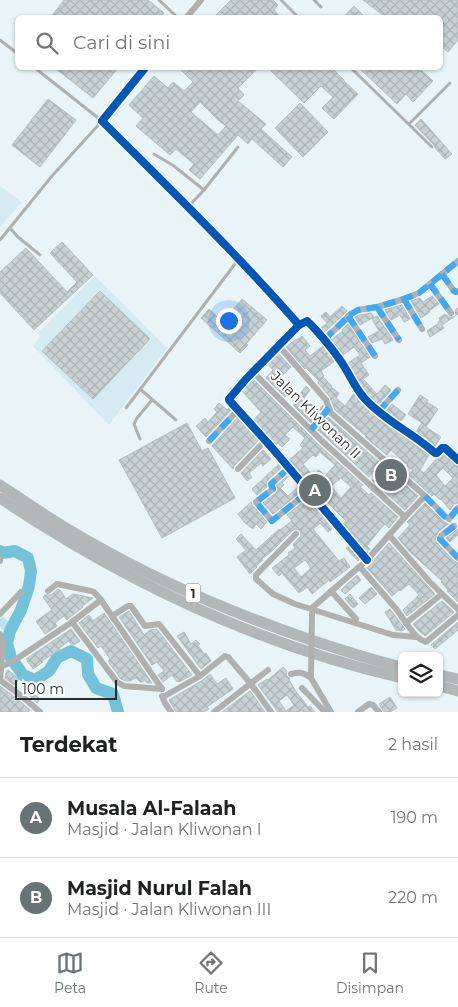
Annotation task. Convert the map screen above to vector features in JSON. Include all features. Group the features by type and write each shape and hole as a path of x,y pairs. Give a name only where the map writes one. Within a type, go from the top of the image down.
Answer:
{"highway":[{"name":"1","path":"0,485 83,538 136,567 185,590 277,628 335,648 398,666"},
{"name":"1","path":"0,498 78,548 180,601 274,640 331,659 398,677"},
{"path":"443,676 458,679"},
{"path":"443,687 458,691"}],"street":[{"path":"188,15 201,0"},
{"path":"143,70 102,121 188,206 299,325"},
{"path":"324,340 348,316 358,310 377,307 419,293 458,261"},
{"path":"442,274 454,291 458,291"},
{"path":"430,284 451,313"},
{"path":"404,299 422,329"},
{"path":"377,307 399,340"},
{"path":"348,316 375,356"},
{"path":"367,560 229,399 253,372 299,325 306,321 324,340 342,363 357,389 378,412 436,453 445,448 458,460"},
{"path":"279,346 326,400 331,413 449,519 456,528 441,536 440,539 458,558"},
{"name":"Jalan Kliwonan II","path":"253,372 311,430 405,517"},
{"path":"378,412 398,390"},
{"path":"311,430 329,408"},
{"path":"209,442 238,410"},
{"path":"238,469 265,441"},
{"path":"289,468 271,484 273,489 256,502 272,522 309,492"},
{"path":"331,712 311,675 312,611 331,591 367,560 425,496"},
{"path":"449,519 458,508"},
{"path":"296,534 256,575 270,592 277,597 312,611 338,617 393,636 416,637"},
{"path":"389,535 430,582 458,609"},
{"path":"360,567 397,610 416,637 423,642 426,642 458,615"},
{"path":"48,590 57,584 94,592 162,689 163,698 171,712"},
{"path":"331,591 356,619"},
{"path":"0,614 21,592"},
{"path":"406,623 442,594"},
{"path":"2,666 18,658 72,622 101,600"},
{"path":"112,616 131,606 145,626 159,624 200,676"},
{"path":"338,617 347,609"},
{"path":"72,622 117,682 124,686 162,689"},
{"path":"0,634 3,644 0,681 40,712"},
{"path":"163,698 200,676 225,656 228,657 251,684 271,712"},
{"path":"214,712 268,670"},
{"path":"291,674 301,672 311,675"},
{"path":"302,688 325,712"},
{"path":"358,712 369,704 373,705 379,712"}],"lane":[{"path":"159,0 175,15"},
{"path":"281,0 296,15"},
{"path":"314,0 321,7"},
{"path":"0,40 15,52"},
{"path":"0,240 52,176 102,121 38,70"},
{"path":"353,70 432,147"},
{"path":"409,124 450,83"},
{"path":"188,206 204,190 238,147"},
{"path":"154,154 174,166 204,190"},
{"path":"10,228 40,255"},
{"path":"126,408 239,260"},
{"path":"140,389 176,420"},
{"path":"140,439 134,424 152,400"}],"shaded area":[{"path":"0,186 22,202 0,227"},
{"path":"95,276 167,348 109,425 33,346 40,337 38,333"},
{"path":"2,616 11,624 5,631 0,627 0,618"}],"building":[{"path":"64,0 148,0 164,13 162,15 52,15"},
{"path":"231,0 273,0 278,5 274,10 278,15 216,15"},
{"path":"363,0 458,0 458,40 448,52 443,48 443,15 383,15"},
{"path":"354,6 363,15 346,15"},
{"path":"58,70 116,70 93,98"},
{"path":"181,70 256,70 238,88 244,95 238,101 266,124 261,129 292,157 283,167 252,139 248,144 238,135 200,179 189,170 194,164 176,149 170,155 136,126 143,118 129,105 154,76 168,88 173,82 184,91 193,82","holes":["200,102 226,126 218,135 191,112"]},
{"path":"270,70 334,70 358,94 334,119 322,108 333,97 321,86 304,103"},
{"path":"361,70 421,70 433,81 413,102 406,94 397,104"},
{"path":"48,99 76,120 40,167 12,145"},
{"path":"300,103 328,132 303,157 275,128"},
{"path":"421,119 452,154 445,159 435,148 415,125"},
{"path":"62,242 93,275 34,330 0,293 0,272 26,248 67,292 77,282 50,253"},
{"path":"100,291 150,339 93,399 42,351"},
{"path":"432,296 439,304 421,318 411,301 420,298 423,302"},
{"path":"242,299 267,320 240,353 201,318 209,309 223,322"},
{"path":"402,305 410,319 404,322 400,315 391,320 385,310"},
{"path":"342,306 347,311 325,332 321,328 327,323 321,316 326,312 330,317"},
{"path":"371,313 374,317 360,325 355,317 360,315"},
{"path":"445,314 449,317 454,317 442,325 444,328 430,337 427,331 439,323 439,318"},
{"path":"377,316 393,340 385,344 382,339 372,343 368,337 379,331 372,319"},
{"path":"348,324 370,357 361,363 369,375 363,379 377,394 385,385 391,390 378,405 365,392 348,363 360,355 354,347 343,355 331,340 343,331"},
{"path":"302,336 310,346 305,350 310,356 323,346 335,361 321,371 331,387 339,393 336,398 345,406 354,393 375,416 429,455 420,470 424,473 437,458 444,454 458,465 458,503 454,504 450,510 441,499 434,494 432,496 409,475 413,470 391,450 387,455 335,410 330,397 318,383 319,381 305,369 286,347","holes":["443,468 453,478 445,486 436,475"]},
{"path":"278,353 291,367 281,377 293,390 285,397 266,378 273,370 268,364"},
{"path":"253,379 319,445 363,485 360,487 369,495 371,493 398,517 389,528 385,524 377,533 367,546 370,549 367,552 343,524 346,521 326,501 325,503 289,460 303,448 300,445 305,438 293,427 285,435 290,439 282,447 278,443 276,445 254,420 261,412 242,391","holes":["320,452 335,465 325,476 319,470 313,476 303,464 313,455 316,457","341,478 351,487 341,498 331,486"]},
{"path":"306,386 310,390 304,398 300,394"},
{"path":"420,395 438,409 426,427 441,437 435,446 416,432 422,423 408,414"},
{"path":"301,399 312,413 315,414 323,405 311,423 293,405"},
{"path":"219,403 227,410 229,408 231,410 206,437 196,426 205,418 208,422 217,412 214,409"},
{"path":"392,404 406,415 400,422 386,411"},
{"path":"238,417 259,440 233,469 212,446"},
{"path":"328,417 380,463 369,477 318,430"},
{"path":"187,423 202,451 208,448 235,498 162,538 119,460"},
{"path":"263,450 271,459 263,466 261,463 249,473 252,477 247,481 241,473"},
{"path":"279,464 282,467 267,481 267,487 257,495 252,489"},
{"path":"387,469 418,496 405,510 372,480"},
{"path":"289,475 282,483 284,485 280,488 288,496 298,487 302,491 273,514 263,503 276,493 278,490 277,485"},
{"path":"308,498 332,529 328,532 320,523 313,529 339,561 344,558 350,567 330,582 329,580 312,594 307,587 299,593 282,573 279,576 272,568 295,548 293,544 301,536 299,530 295,529 292,531 262,559 250,574 237,557 246,550 236,539 241,534 256,550 279,529 292,521 287,515","holes":["305,560 311,568 301,577 294,568"]},
{"path":"251,502 267,522 261,529 256,524 253,529 238,514"},
{"path":"425,503 448,524 438,532 435,540 458,563 458,602 447,591 442,581 409,551 398,538 410,525 407,522"},
{"path":"458,529 458,535 450,542 446,538"},
{"path":"389,543 435,594 407,616 403,610 419,595 409,584 392,596 367,568"},
{"path":"349,546 360,559 358,561 346,548"},
{"path":"357,575 361,580 345,594 341,590"},
{"path":"371,587 377,594 365,604 359,598"},
{"path":"58,589 66,599 73,594 93,598 67,620 64,616 55,623 57,626 45,634 36,621 52,610 43,597 51,595"},
{"path":"350,594 358,604 353,608 345,599"},
{"path":"442,601 454,612 425,636 413,624"},
{"path":"390,609 405,629 402,631 396,630 385,612"},
{"path":"129,611 144,635 150,630 157,629 192,675 177,682 172,675 163,682 158,675 164,671 157,662 152,665 119,617"},
{"path":"104,613 152,683 147,683 145,680 140,682 136,678 130,681 121,679 108,661 110,659 101,646 98,648 79,623 89,615 93,621"},
{"path":"458,622 458,630 435,649 431,645"},
{"path":"71,629 80,641 72,646 69,641 33,669 26,659"},
{"path":"184,632 191,644 196,640 200,644 198,645 211,661 201,669 177,636"},
{"path":"283,667 287,671 286,675 295,690 308,707 310,706 315,712 302,712 303,710 299,712 278,712 258,685 268,680","holes":["287,695 294,705 286,711 279,701"]},
{"path":"8,670 19,679 14,685 5,678"},
{"path":"210,674 217,684 226,678 233,689 207,707 209,709 204,712 176,712 169,700"},
{"path":"0,686 30,710 28,712 0,712"},
{"path":"250,691 265,712 222,712"},
{"path":"32,692 40,699 37,703 29,695"},
{"path":"390,697 397,708 390,712 384,712 379,704"}],"waterway":[{"path":"0,551 2,553 15,551 28,558 31,571 29,586 21,610 10,631 7,643 11,658 23,675 35,680 49,671 57,658 71,651 87,659 88,674 96,688 113,694 118,712"}],"marked path":[{"path":"324,340 351,314 358,310 377,307 419,293 458,261"},
{"path":"442,274 454,291 458,291"},
{"path":"430,284 451,313"},
{"path":"404,299 422,329"},
{"path":"377,307 399,340"},
{"path":"348,316 375,356"},
{"path":"378,412 398,390"},
{"path":"311,430 329,408"},
{"path":"209,441 238,410"},
{"path":"289,468 271,484 273,489 256,502 272,521 309,491"},
{"path":"425,496 449,519 458,508"},
{"path":"454,526 441,536 440,539 458,558"}],"cycle path":[{"path":"143,70 102,121 227,247 299,325"},
{"path":"367,560 229,400 246,379 299,325 307,321 335,353 358,390 373,407 435,453 445,448 458,460"}],"place":[{"name":"Masjid Nurul Falah","path":"391,475"},
{"name":"Musala Al-Falaah","path":"315,490"}]}
